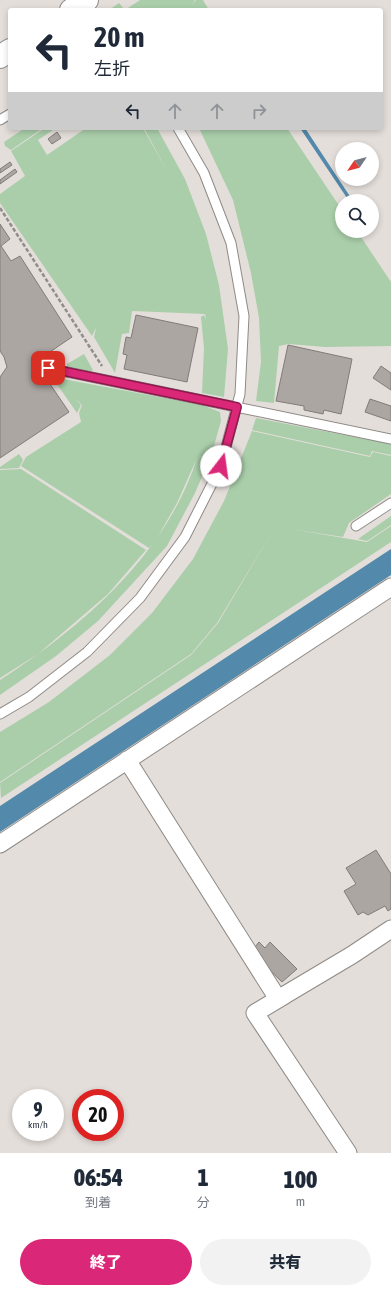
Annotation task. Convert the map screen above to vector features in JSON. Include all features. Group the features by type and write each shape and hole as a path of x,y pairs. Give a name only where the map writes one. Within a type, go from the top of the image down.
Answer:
{"street":[{"path":"75,8 87,0"},
{"path":"0,844 391,587"},
{"path":"127,760 278,999 285,995"},
{"path":"348,1153 255,1013 352,955 391,929"}],"lane":[{"path":"0,714 29,697 87,652 140,598 186,537 221,466 240,394 244,316 231,244 204,174 179,130"},
{"path":"48,368 391,439"},
{"path":"356,526 391,503"}],"path":[{"path":"0,208 112,381"}],"green space":[{"path":"140,0 195,0 192,5 196,0 203,0 208,8 128,8"},
{"path":"119,3 123,8 112,8"},
{"path":"22,130 40,130 11,150 5,146 4,142"},
{"path":"42,130 53,130 38,140 47,155 83,130 144,130 167,171 145,130 158,130 185,179 206,234 219,285 228,349 224,397 202,393 204,348 201,317 204,315 206,320 205,314 132,311 129,333 122,334 115,373 94,337 96,328 92,336 0,203 0,194 25,176 11,151"},
{"path":"200,130 288,130 335,200 335,238 362,238 391,282 391,346 325,347 289,344 279,346 274,403 256,401 261,362 259,318 251,273 233,200"},
{"path":"84,354 93,370 89,372 67,369 67,364"},
{"path":"52,377 202,405 220,412 221,421 212,453 195,493 167,546 98,621 56,656 0,695 0,680 31,659 90,612 118,585 150,547 149,548 21,466 26,457 81,422 79,413 82,405 75,398 81,405 77,413","holes":["197,458 183,493 165,526 160,532 177,503"]},
{"path":"256,418 391,444 391,455 372,451 370,456 252,430"},
{"path":"252,431 370,457 373,452 391,456 391,494 349,523 343,537 291,529 367,542 391,526 391,542 1,798 0,783 191,655 218,623 275,527 217,623 191,654 0,782 0,732 49,702 110,655 152,613 193,559 224,501"},
{"path":"19,454 23,460 19,468 0,469 0,467"},
{"path":"21,469 146,550 108,594 38,654 0,678 0,470"},
{"path":"391,516 391,525 367,541 358,539"}],"water":[{"path":"301,130 306,130 335,174 335,180"},
{"path":"339,186 343,186 348,194 344,194"},
{"path":"391,549 391,575 0,832 0,806"}],"building":[{"path":"57,132 61,138 52,144 48,139"},
{"path":"10,162 12,165 0,173 0,169"},
{"path":"15,169 17,172 0,184 0,180"},
{"path":"0,224 10,239 1,246 11,261 20,256 72,337 35,362 69,412 0,458 0,377 7,367 4,357 0,351"},
{"path":"136,315 198,328 187,382 124,369 127,355 123,354 126,337 131,338"},
{"path":"288,345 352,359 341,414 324,410 323,414 304,410 304,406 276,401"},
{"path":"381,366 391,373 391,390 373,378"},
{"path":"370,399 391,406 391,421 365,412"},
{"path":"376,850 391,874 391,909 388,911 385,906 368,915 363,912 358,915 344,891 356,884 346,868"},
{"path":"259,942 265,948 270,942 297,969 282,982 251,952"}],"route":[{"path":"48,368 237,407 221,466"}]}
